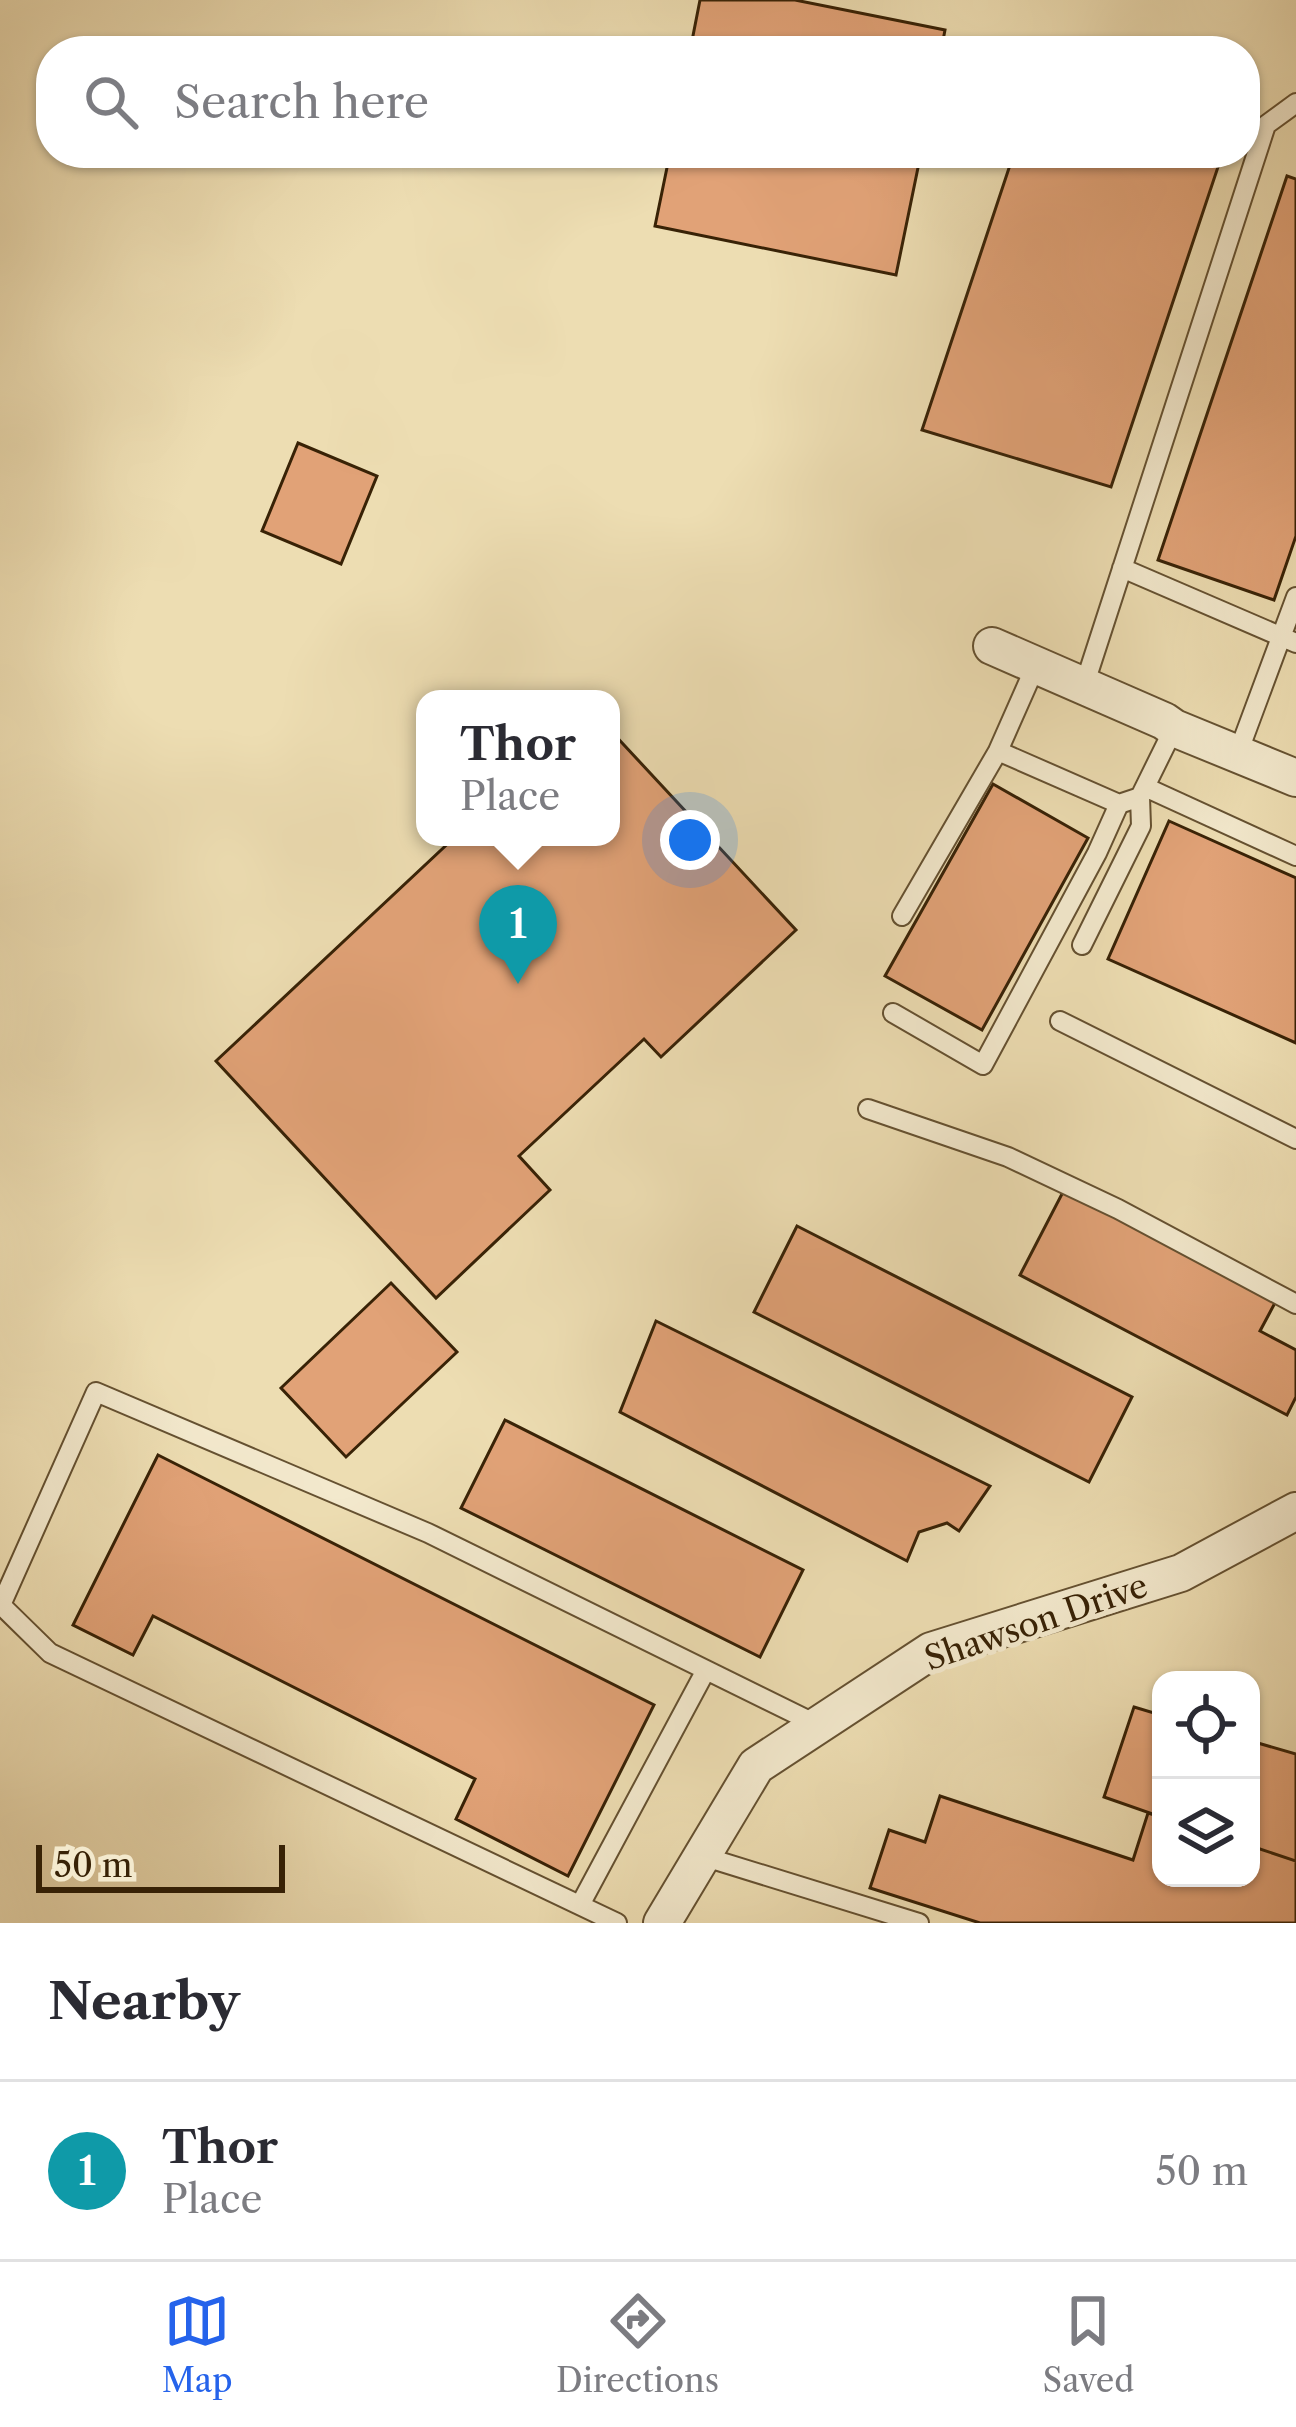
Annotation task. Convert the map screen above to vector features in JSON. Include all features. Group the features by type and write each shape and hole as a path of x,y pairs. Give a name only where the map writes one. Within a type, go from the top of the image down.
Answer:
{"street":[{"path":"992,646 1296,778"},
{"name":"Shawson Drive","path":"662,1923 756,1766 931,1651 1181,1573 1296,1511"}],"lane":[{"path":"1260,143 1266,125 1296,103"},
{"path":"1084,686 1252,168"},
{"path":"1122,568 1289,640"},
{"path":"1238,753 1289,640 1296,596"},
{"path":"902,916 998,751 1036,665"},
{"path":"1082,945 1142,826 1142,792 1174,728"},
{"path":"998,751 1119,804"},
{"path":"893,1013 983,1065 1119,804 1142,792"},
{"path":"1142,792 1296,856"},
{"path":"1060,1021 1296,1139"},
{"path":"868,1109 1009,1157 1296,1304"},
{"path":"617,1923 50,1653 1,1605 95,1392 428,1533 818,1725"},
{"path":"580,1905 706,1670"},
{"path":"702,1856 919,1923"}],"building":[{"path":"700,0 795,0 945,30 944,36 693,36"},
{"path":"667,168 918,168 896,275 655,226"},
{"path":"1009,168 1218,168 1111,487 922,430"},
{"path":"1287,176 1296,179 1296,536 1274,600 1158,560"},
{"path":"298,443 377,476 341,564 262,531"},
{"path":"620,741 796,930 661,1057 644,1039 519,1156 550,1190 436,1298 216,1061 445,846 620,846"},
{"path":"993,784 1088,838 982,1030 885,976"},
{"path":"1169,821 1296,878 1296,1043 1108,959"},
{"path":"1064,1190 1276,1301 1260,1331 1296,1350 1296,1397 1287,1415 1020,1275"},
{"path":"797,1226 1132,1397 1089,1482 754,1312"},
{"path":"391,1283 457,1352 346,1457 281,1388"},
{"path":"656,1321 990,1486 959,1531 947,1523 919,1532 907,1561 620,1412"},
{"path":"505,1420 803,1570 760,1657 461,1508"},
{"path":"158,1455 654,1705 568,1876 456,1819 475,1779 153,1616 133,1655 73,1625"},
{"path":"1134,1707 1152,1712 1152,1814 1104,1797"},
{"path":"1260,1744 1296,1754 1296,1861 1260,1849"},
{"path":"940,1796 1133,1860 1148,1813 1152,1814 1152,1887 1260,1887 1260,1849 1296,1861 1296,1923 980,1923 870,1888 889,1830 925,1842"}],"place":[{"name":"Thor","path":"518,984"}]}
